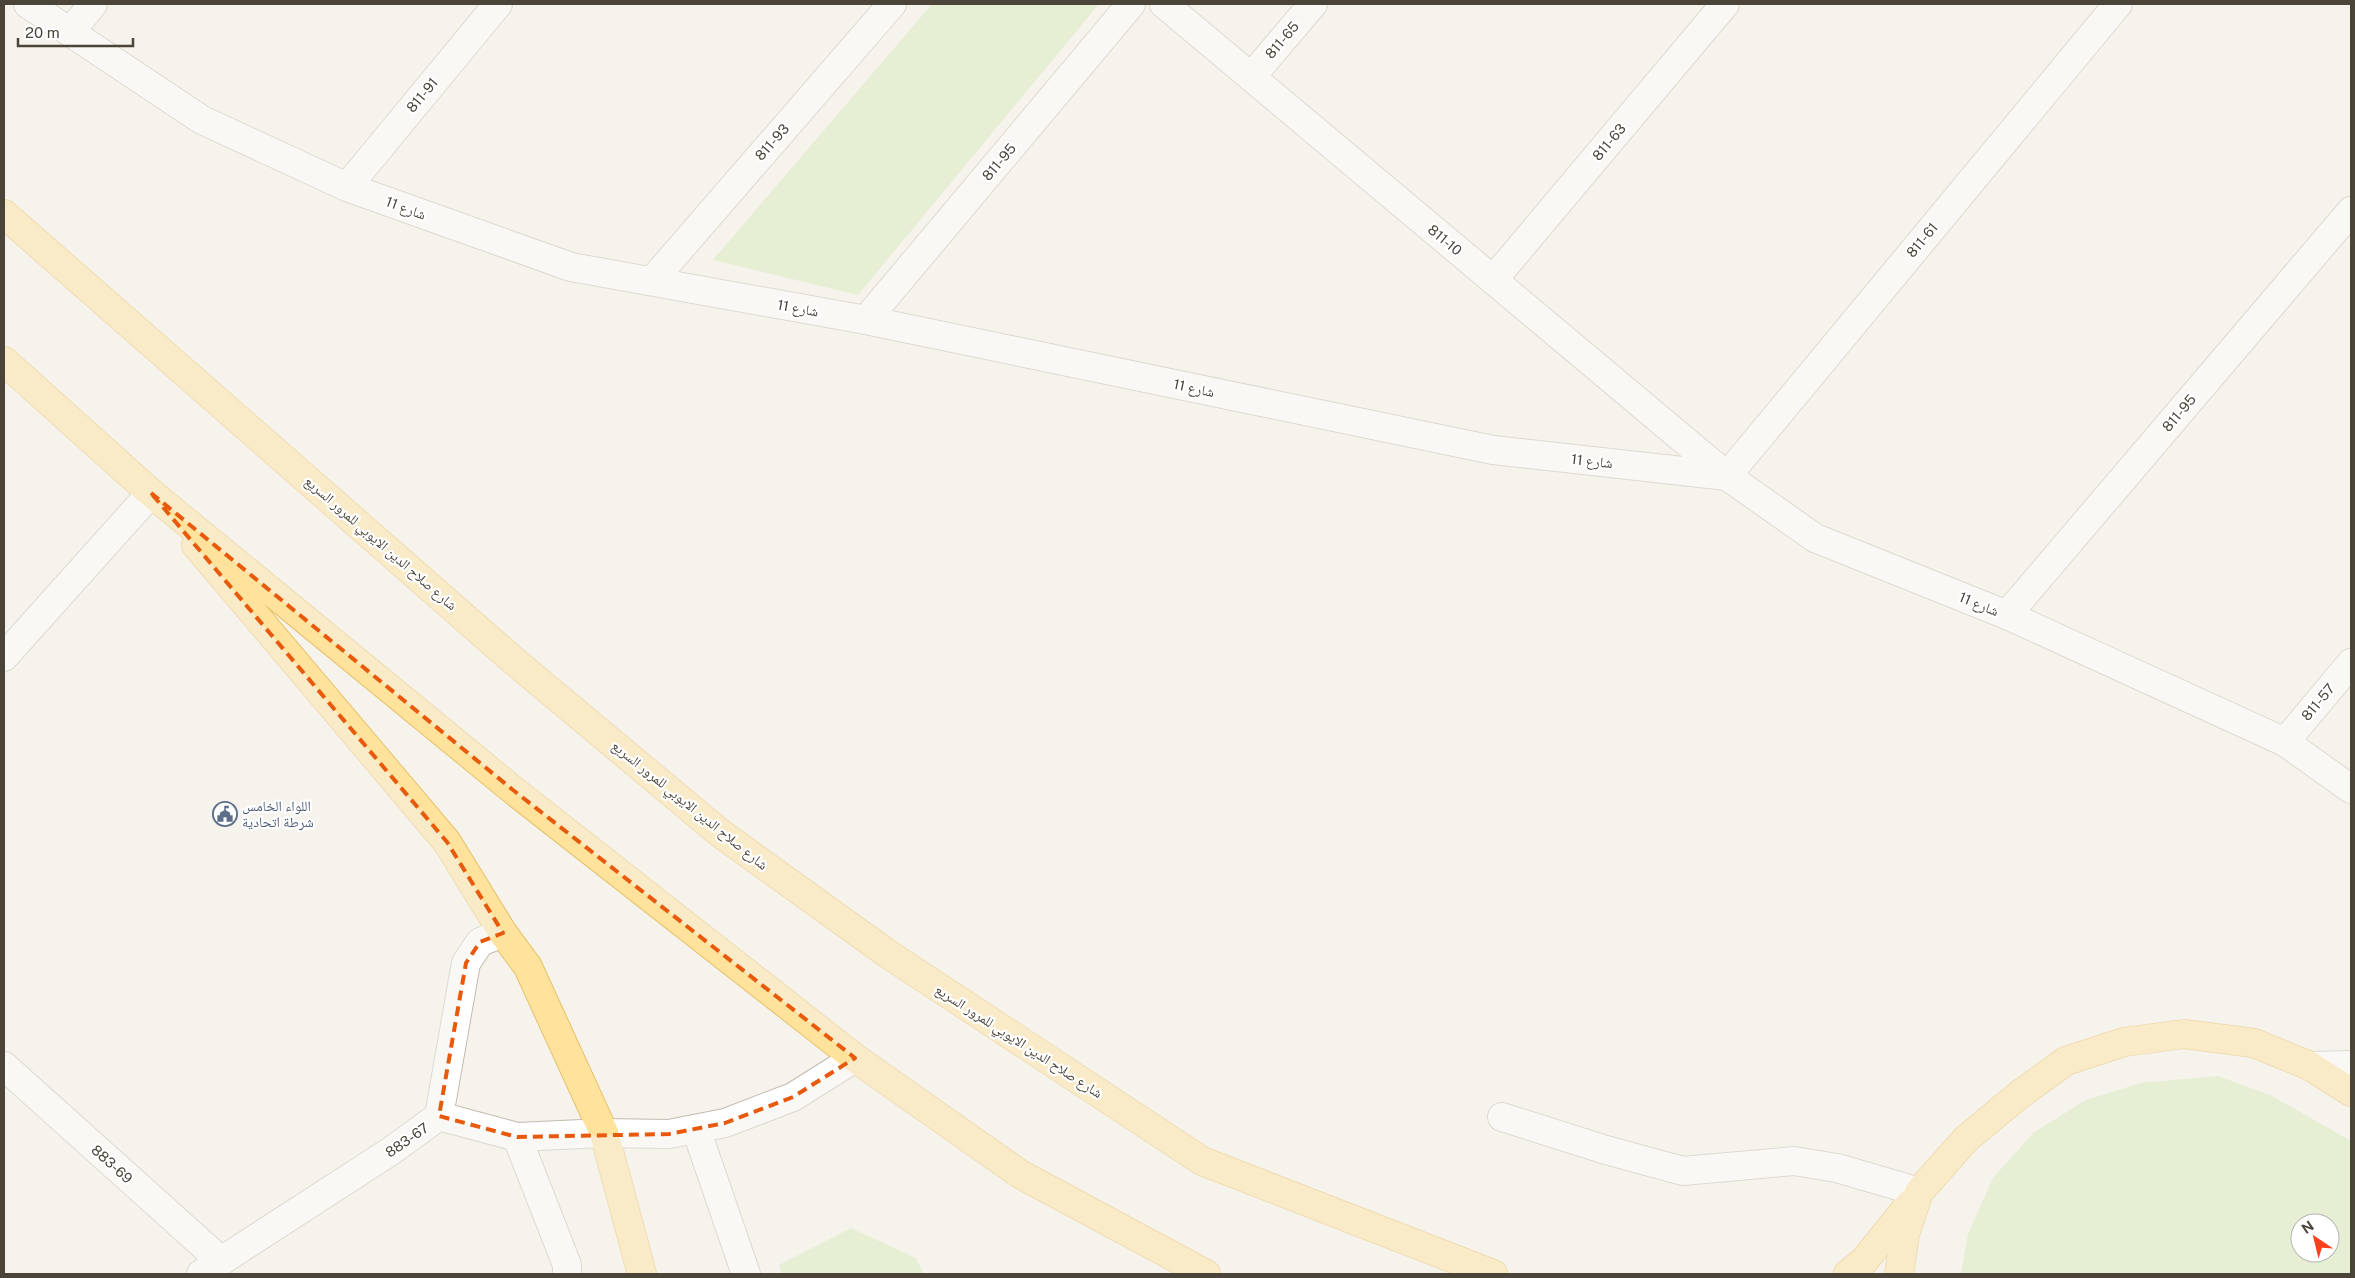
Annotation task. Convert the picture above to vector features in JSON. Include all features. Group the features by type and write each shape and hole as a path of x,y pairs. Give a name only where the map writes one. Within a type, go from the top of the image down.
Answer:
{"main road":[{"name":"شارع صلاح الدين الايوبي للمرور السريع","path":"4,214 514,661 720,833 888,954 1202,1161 1493,1274"},
{"path":"4,361 151,493 514,790 855,1058 1020,1174 1206,1274"},
{"path":"151,493 447,842 503,933 528,967 604,1133 642,1274"},
{"path":"1848,1274 1864,1261 1919,1192 1966,1139 2019,1095 2066,1061 2116,1045 2184,1034 2254,1043 2310,1066 2351,1092"},
{"path":"1898,1274 1905,1234 1919,1192"}],"street":[{"name":"شارع 11","path":"28,4 202,120 347,187 571,267 866,320 1493,450 1727,476 1815,538 2006,615 2285,742 2351,789"},
{"path":"70,32 93,4"},
{"name":"811-91","path":"347,187 498,4"},
{"name":"811-93","path":"652,281 892,4"},
{"name":"811-95","path":"866,320 1131,4"},
{"name":"811-10","path":"1164,4 1727,476"},
{"name":"811-65","path":"1251,77 1312,4"},
{"name":"811-63","path":"1494,280 1725,4"},
{"name":"811-61","path":"1727,476 2118,4"},
{"name":"811-95","path":"2006,615 2351,211"},
{"path":"4,657 151,493"},
{"name":"811-57","path":"2285,742 2351,663"},
{"name":"883-67","path":"211,1268 391,1151 439,1116 466,963 480,942 503,933"},
{"path":"439,1116 517,1137 604,1133 669,1134 725,1123 793,1097 855,1058"},
{"path":"2310,1066 2351,1065"},
{"name":"883-69","path":"4,1066 211,1268"},
{"path":"1502,1118 1683,1171 1794,1161 1837,1168 1919,1192"},
{"path":"696,1129 746,1274"},
{"path":"517,1137 567,1265 568,1274"}],"highlighted area":[{"path":"151,493 513,790 855,1058 793,1097 725,1123 669,1134 517,1137 439,1116 466,963 480,942 503,933 447,842"}],"green space":[{"path":"932,4 1099,4 858,295 713,260"},
{"path":"2218,1076 2270,1095 2351,1141 2351,1274 1961,1274 1968,1234 1993,1178 2033,1133 2086,1100 2141,1083"},
{"path":"851,1228 916,1258 924,1274 782,1274 779,1265"}],"place":[{"name":"اللواء الخامس شرطة اتحادية","path":"225,814"}]}
